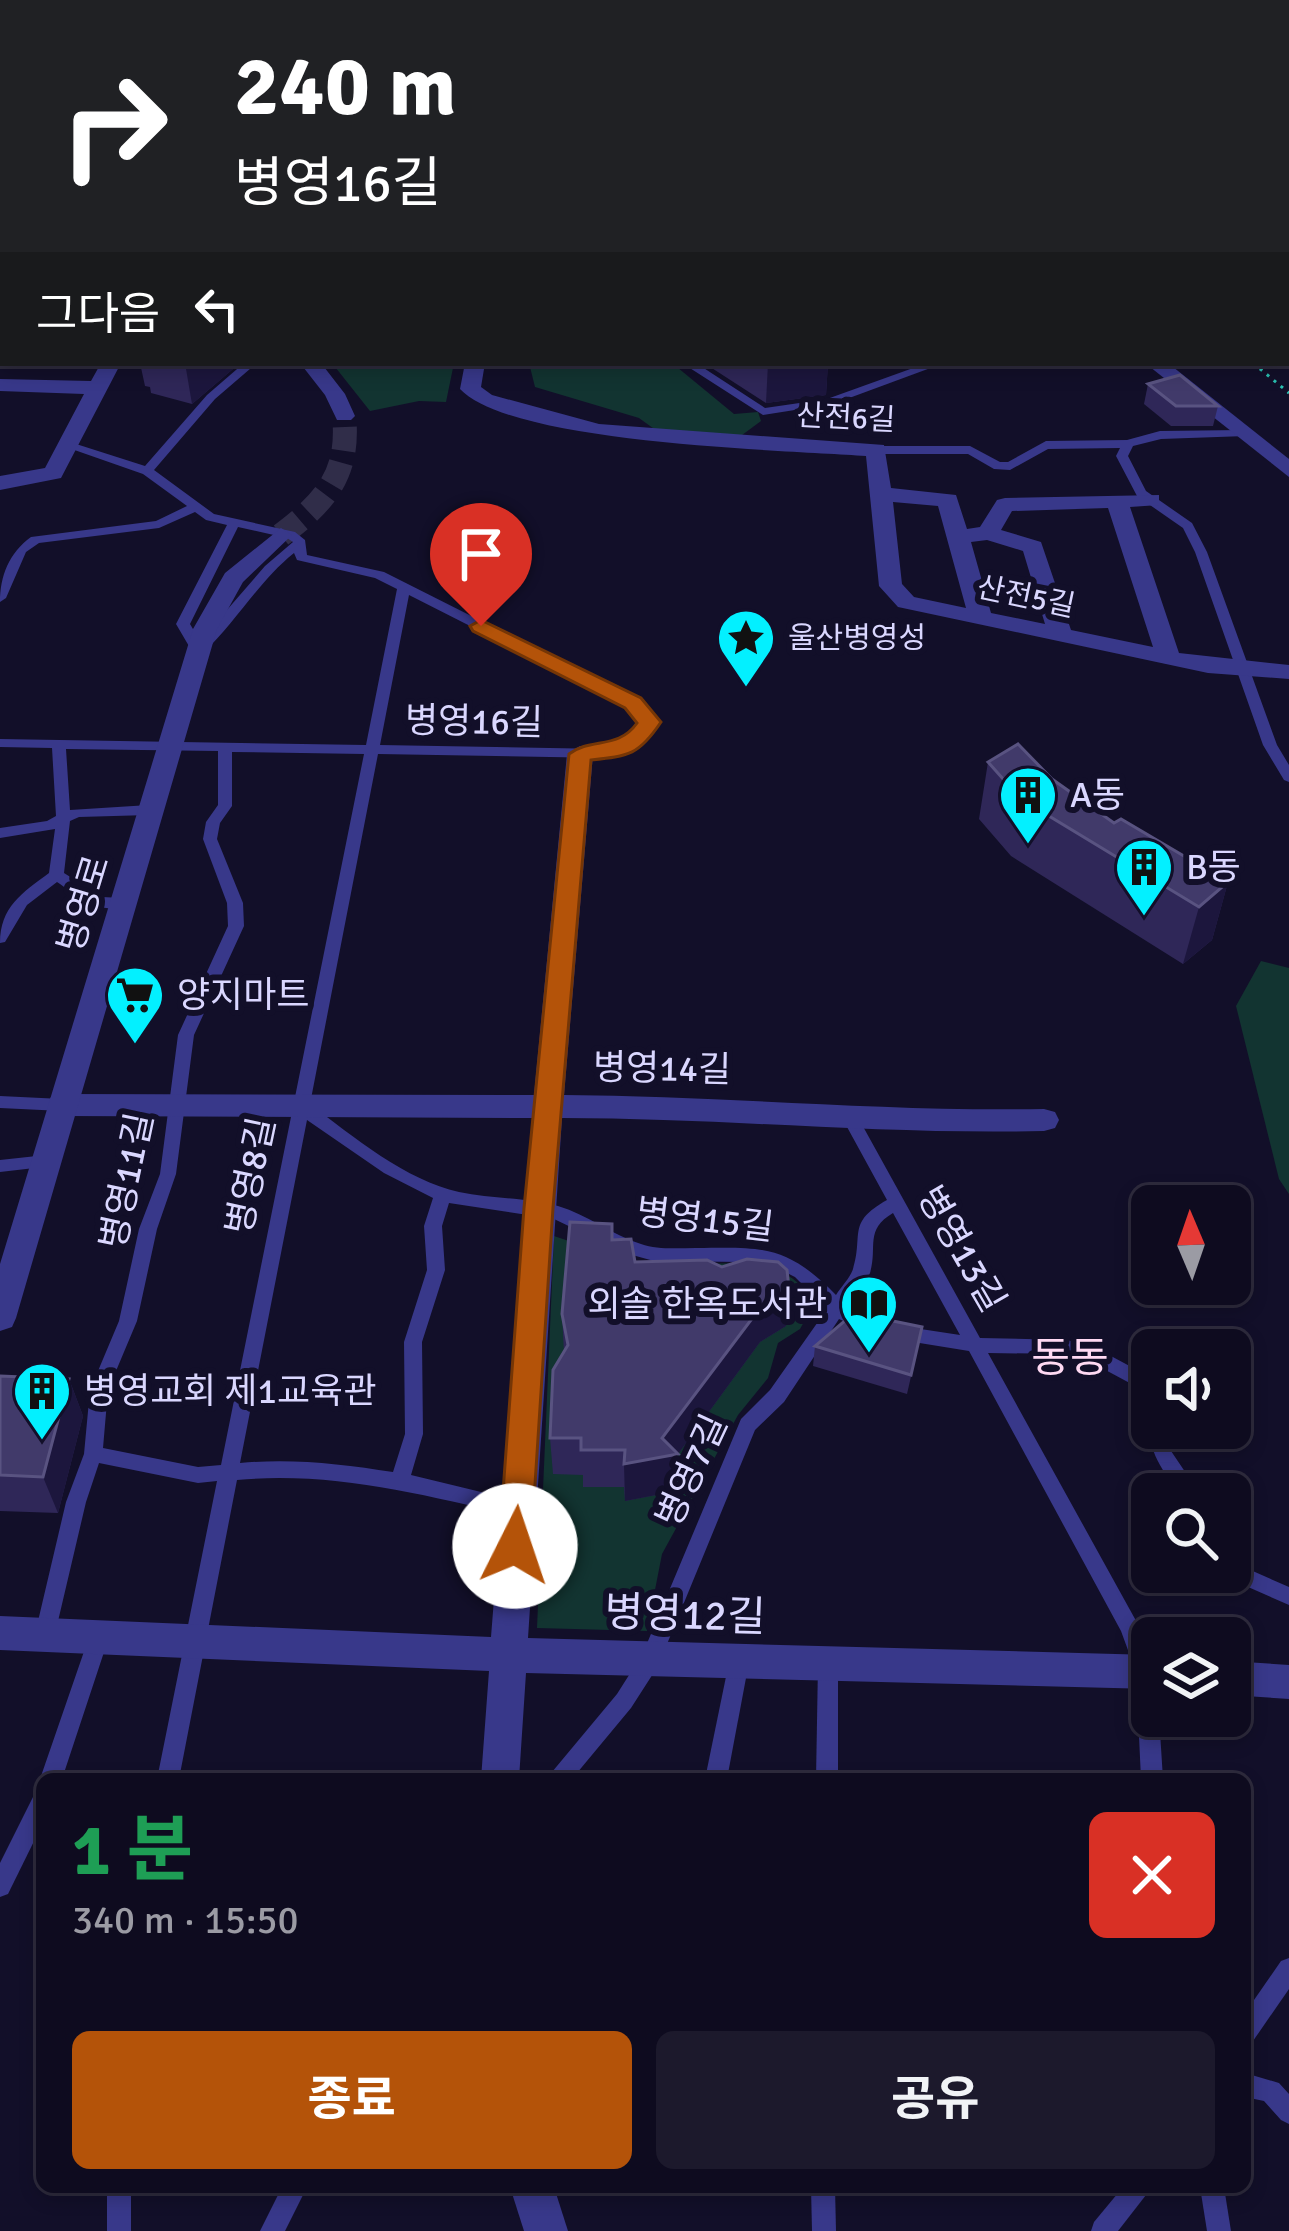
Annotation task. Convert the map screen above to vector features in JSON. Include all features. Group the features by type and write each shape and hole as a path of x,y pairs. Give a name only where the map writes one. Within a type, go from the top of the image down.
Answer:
{"street":[{"path":"0,483 53,472 110,366"},
{"path":"312,366 335,394 344,416"},
{"name":"산전6길","path":"474,366 470,389 485,399 598,430 876,450"},
{"path":"1159,366 1289,470"},
{"path":"0,386 101,388"},
{"name":"산전5길","path":"876,450 891,586 906,602 1168,658 1245,672 1289,672"},
{"path":"881,494 948,500 981,619"},
{"path":"988,533 1004,505 1150,500"},
{"path":"1117,501 1168,658"},
{"path":"958,537 988,533 1033,547 1061,636"},
{"name":"병영로","path":"0,1318 198,650 225,589 289,540"},
{"path":"500,1773 538,1208 580,754"},
{"name":"병영14길","path":"62,1106 701,1107 952,1122 1044,1120"},
{"name":"병영12길","path":"0,1633 507,1655 1131,1672"},
{"path":"1251,1679 1289,1682"},
{"path":"534,2193 546,2231"}],"lane":[{"path":"147,471 211,397 247,366"},
{"path":"693,366 763,412 829,402 930,366"},
{"name":"산전6길","path":"876,450 970,450 998,466 1010,466 1046,445 1242,434"},
{"path":"1128,444 1122,456 1142,493 1188,526 1270,745 1289,777"},
{"path":"69,446 147,471 196,507 233,525 299,540 289,540"},
{"path":"0,553 64,533 159,524 196,507"},
{"path":"198,650 183,624 233,525"},
{"name":"병영16길","path":"0,743 606,754 635,742 647,731 646,714 404,588 358,568 302,557 289,540"},
{"path":"0,598 21,550"},
{"name":"병영8길","path":"169,1773 404,588"},
{"path":"0,938 22,901 56,875 63,819 59,745"},
{"name":"병영11길","path":"45,1634 76,1502 93,1454 99,1390 134,1299 148,1229 168,1174 186,1035 236,926 235,903 210,839 213,822 225,806 225,749"},
{"path":"0,832 77,812 149,810"},
{"path":"56,875 99,902 122,903"},
{"path":"0,1102 62,1106"},
{"name":"병영15길","path":"302,1107 341,1137 443,1195 538,1208 573,1218 609,1240 648,1253 776,1259 797,1267 836,1311 863,1324 977,1346 1067,1347 1131,1376"},
{"name":"병영13길","path":"849,1116 1131,1630"},
{"path":"0,1166 46,1161"},
{"path":"400,1481 414,1434 413,1342 436,1270 433,1226 443,1195"},
{"name":"병영7길","path":"564,1773 625,1701 651,1659 748,1425 777,1396 861,1273 866,1229 875,1215 896,1203"},
{"path":"93,1454 198,1475 274,1468 400,1481 518,1509"},
{"path":"1251,1579 1289,1596"},
{"path":"52,1773 99,1637"},
{"path":"717,1773 739,1662"},
{"path":"827,1773 828,1664"},
{"name":"병영13길","path":"1150,1737 1151,1773"},
{"path":"0,1886 36,1822"},
{"path":"1251,2024 1289,1969"},
{"path":"1251,2086 1271,2091 1289,2112"},
{"path":"119,2193 119,2231"},
{"path":"272,2231 292,2193"},
{"path":"823,2193 824,2231"},
{"path":"1103,2231 1133,2193"},
{"path":"1214,2193 1219,2231"}],"path":[{"path":"1257,366 1289,393"}],"green space":[{"path":"334,366 453,366 446,402 419,401 370,411"},
{"path":"530,366 676,366 734,414 758,412 761,421 738,438 657,431 639,418 535,387"},
{"path":"1261,961 1289,968 1289,1194 1279,1179 1236,1006"},
{"path":"554,1236 653,1266 764,1266 800,1285 814,1304 800,1329 778,1343 768,1378 738,1415 662,1554 647,1631 537,1628"}],"building":[{"path":"1180,375 1218,406 1176,406 1148,384"},
{"path":"1018,744 1052,779 1114,823 1121,819 1228,882 1199,907 1021,799 988,762"},
{"path":"570,1222 612,1224 612,1240 631,1239 635,1262 707,1260 722,1267 747,1259 778,1262 787,1270 789,1288 763,1304 662,1438 678,1454 624,1464 625,1450 581,1450 581,1438 550,1438 553,1370 568,1345 562,1314"},
{"path":"854,1313 922,1327 911,1375 815,1346"},
{"path":"0,1376 69,1379 43,1477 0,1475"}],"tunnel":[{"path":"281,535 331,485 343,454 344,416"}],"place":[{"name":"울산병영성","path":"746,689"},
{"name":"A동","path":"1028,846"},
{"name":"B동","path":"1144,918"},
{"name":"양지마트","path":"135,1046"},
{"name":"외솔 한옥도서관","path":"869,1355"},
{"name":"병영교회 제1교육관","path":"42,1442"}],"district":[{"name":"동동","path":"1070,1358"}],"route":[{"path":"481,626 633,703 650,722 647,731 620,750 580,754 538,1208 515,1546"}]}
